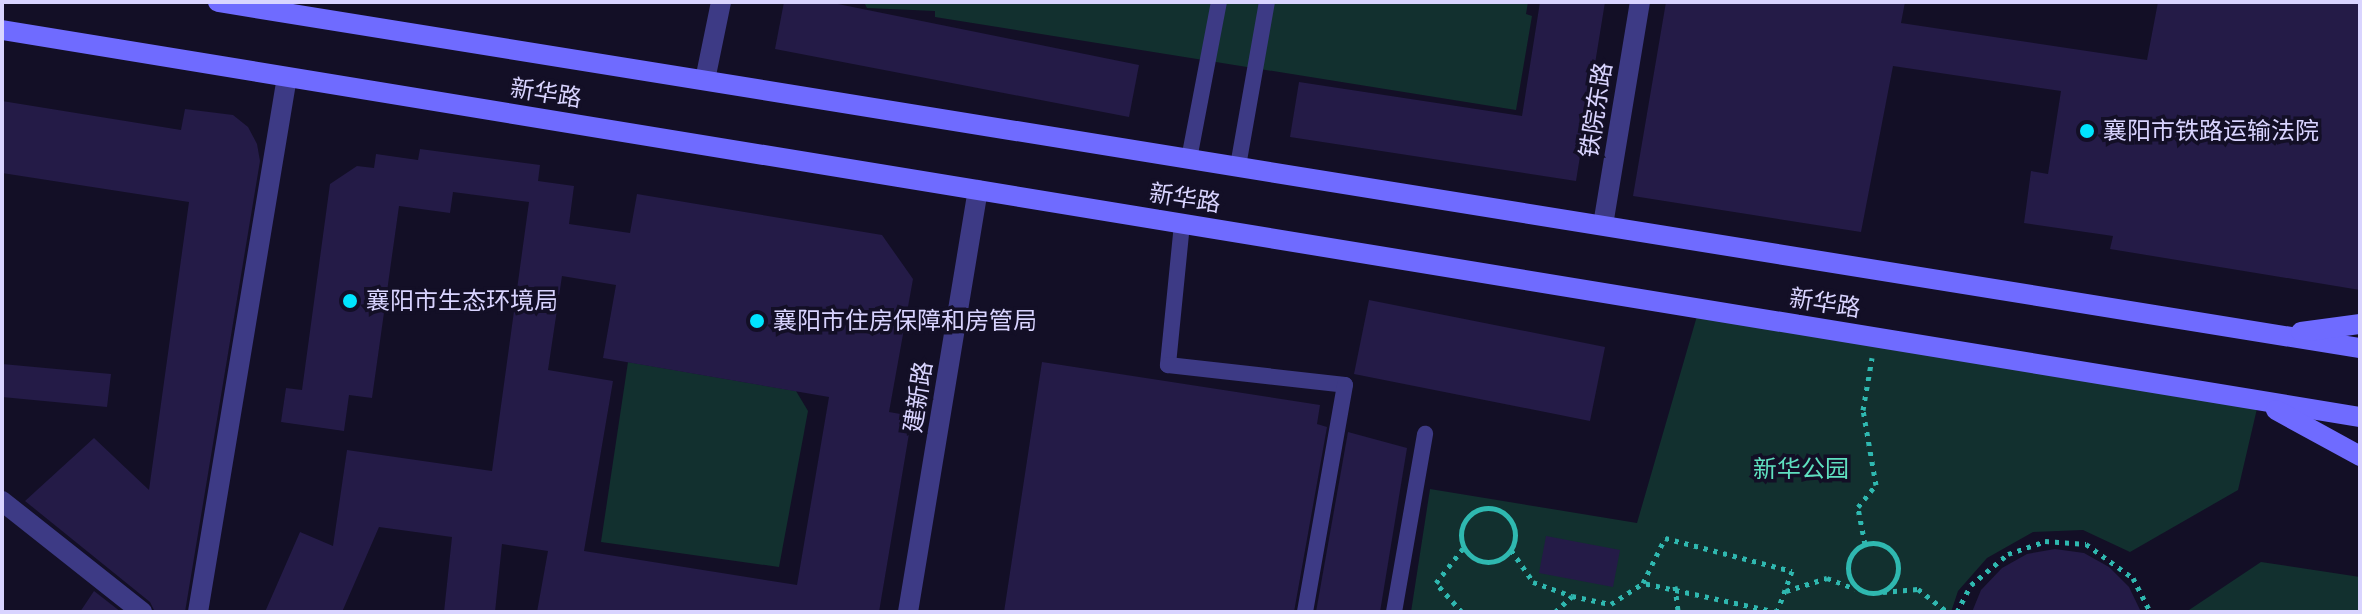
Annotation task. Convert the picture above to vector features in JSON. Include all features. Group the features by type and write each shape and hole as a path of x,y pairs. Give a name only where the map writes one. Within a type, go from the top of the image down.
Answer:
{"main road":[{"name":"新华路","path":"218,2 2360,348"},
{"name":"新华路","path":"2,30 2360,417"},
{"path":"2282,335 2360,324"},
{"path":"2259,400 2360,456"}],"street":[{"path":"705,80 721,2"},
{"name":"铁院东路","path":"1603,225 1640,2"},
{"path":"198,612 287,77"},
{"name":"建新路","path":"908,612 978,190"},
{"path":"2,501 142,612"}],"lane":[{"path":"1189,159 1219,2"},
{"path":"1238,166 1267,2"},
{"path":"1182,224 1168,365 1345,385 1305,612"},
{"path":"1394,612 1425,434"}],"path":[{"path":"1865,544 1858,507 1876,485 1876,464 1863,410 1876,338"},
{"path":"1462,612 1436,583 1464,547 1466,520 1490,508 1513,523 1511,550 1533,582 1572,596 1611,604 1643,583 1665,538 1792,571 1777,612 1675,586 1643,583"},
{"path":"1957,612 1971,585 2008,554 2045,541 2086,544 2133,578 2150,612"},
{"path":"1863,592 1850,580 1848,563 1865,544 1883,544 1899,564 1896,581 1882,592"},
{"path":"1464,547 1483,562 1499,560 1511,550"},
{"path":"1785,591 1827,578 1863,592 1918,589 1947,612"},
{"path":"1675,586 1678,612"},
{"path":"1555,612 1572,596"}],"green space":[{"path":"864,2 1528,2 1526,14 1532,16 1516,110 935,17 935,11 867,8"},
{"name":"新华公园","path":"1699,309 2259,400 2238,490 2130,552 2083,530 2033,532 1987,558 1958,591 1951,612 1411,612 1430,489 1637,523"},
{"path":"628,362 796,391 808,411 779,567 601,542"},
{"path":"2261,562 2360,577 2360,612 2186,612"}],"building":[{"path":"784,2 828,2 1139,65 1129,117 775,49"},
{"path":"1540,2 1605,2 1576,181 1290,137 1299,82 1522,116"},
{"path":"1666,2 1905,2 1901,23 2147,60 2158,2 2360,2 2360,290 2110,249 2113,236 2024,223 2031,171 2048,174 2061,91 1893,66 1861,232 1633,196"},
{"path":"2,101 181,130 185,109 233,115 248,127 257,144 260,161 185,612 155,612 150,602 25,501 94,438 149,490 189,202 2,173"},
{"path":"420,149 540,165 538,181 574,186 569,224 630,233 637,194 882,235 913,279 889,412 912,416 879,612 537,612 548,551 502,544 495,612 444,612 452,537 379,527 342,612 265,612 300,532 333,546 347,450 492,471 529,202 453,192 450,213 399,206 372,398 349,395 344,431 281,422 286,388 302,390 330,184 357,166 374,168 376,154 418,160","holes":["562,276 616,285 603,358 829,397 797,585 584,551 613,381 548,370"]},
{"path":"1369,300 1605,347 1590,421 1354,374"},
{"path":"1042,362 1320,405 1317,424 1327,427 1294,612 1004,612"},
{"path":"2,364 111,374 107,407 2,397"},
{"path":"1348,432 1407,448 1380,612 1316,612"},
{"path":"1546,536 1620,550 1613,587 1539,573"},
{"path":"2055,549 2084,553 2109,567 2129,587 2141,612 1972,612 1981,590 2002,568 2027,554"},
{"path":"94,591 121,612 80,612"}],"place":[{"name":"襄阳市铁路运输法院","path":"2087,131"},
{"name":"襄阳市生态环境局","path":"350,301"},
{"name":"襄阳市住房保障和房管局","path":"757,321"}]}
